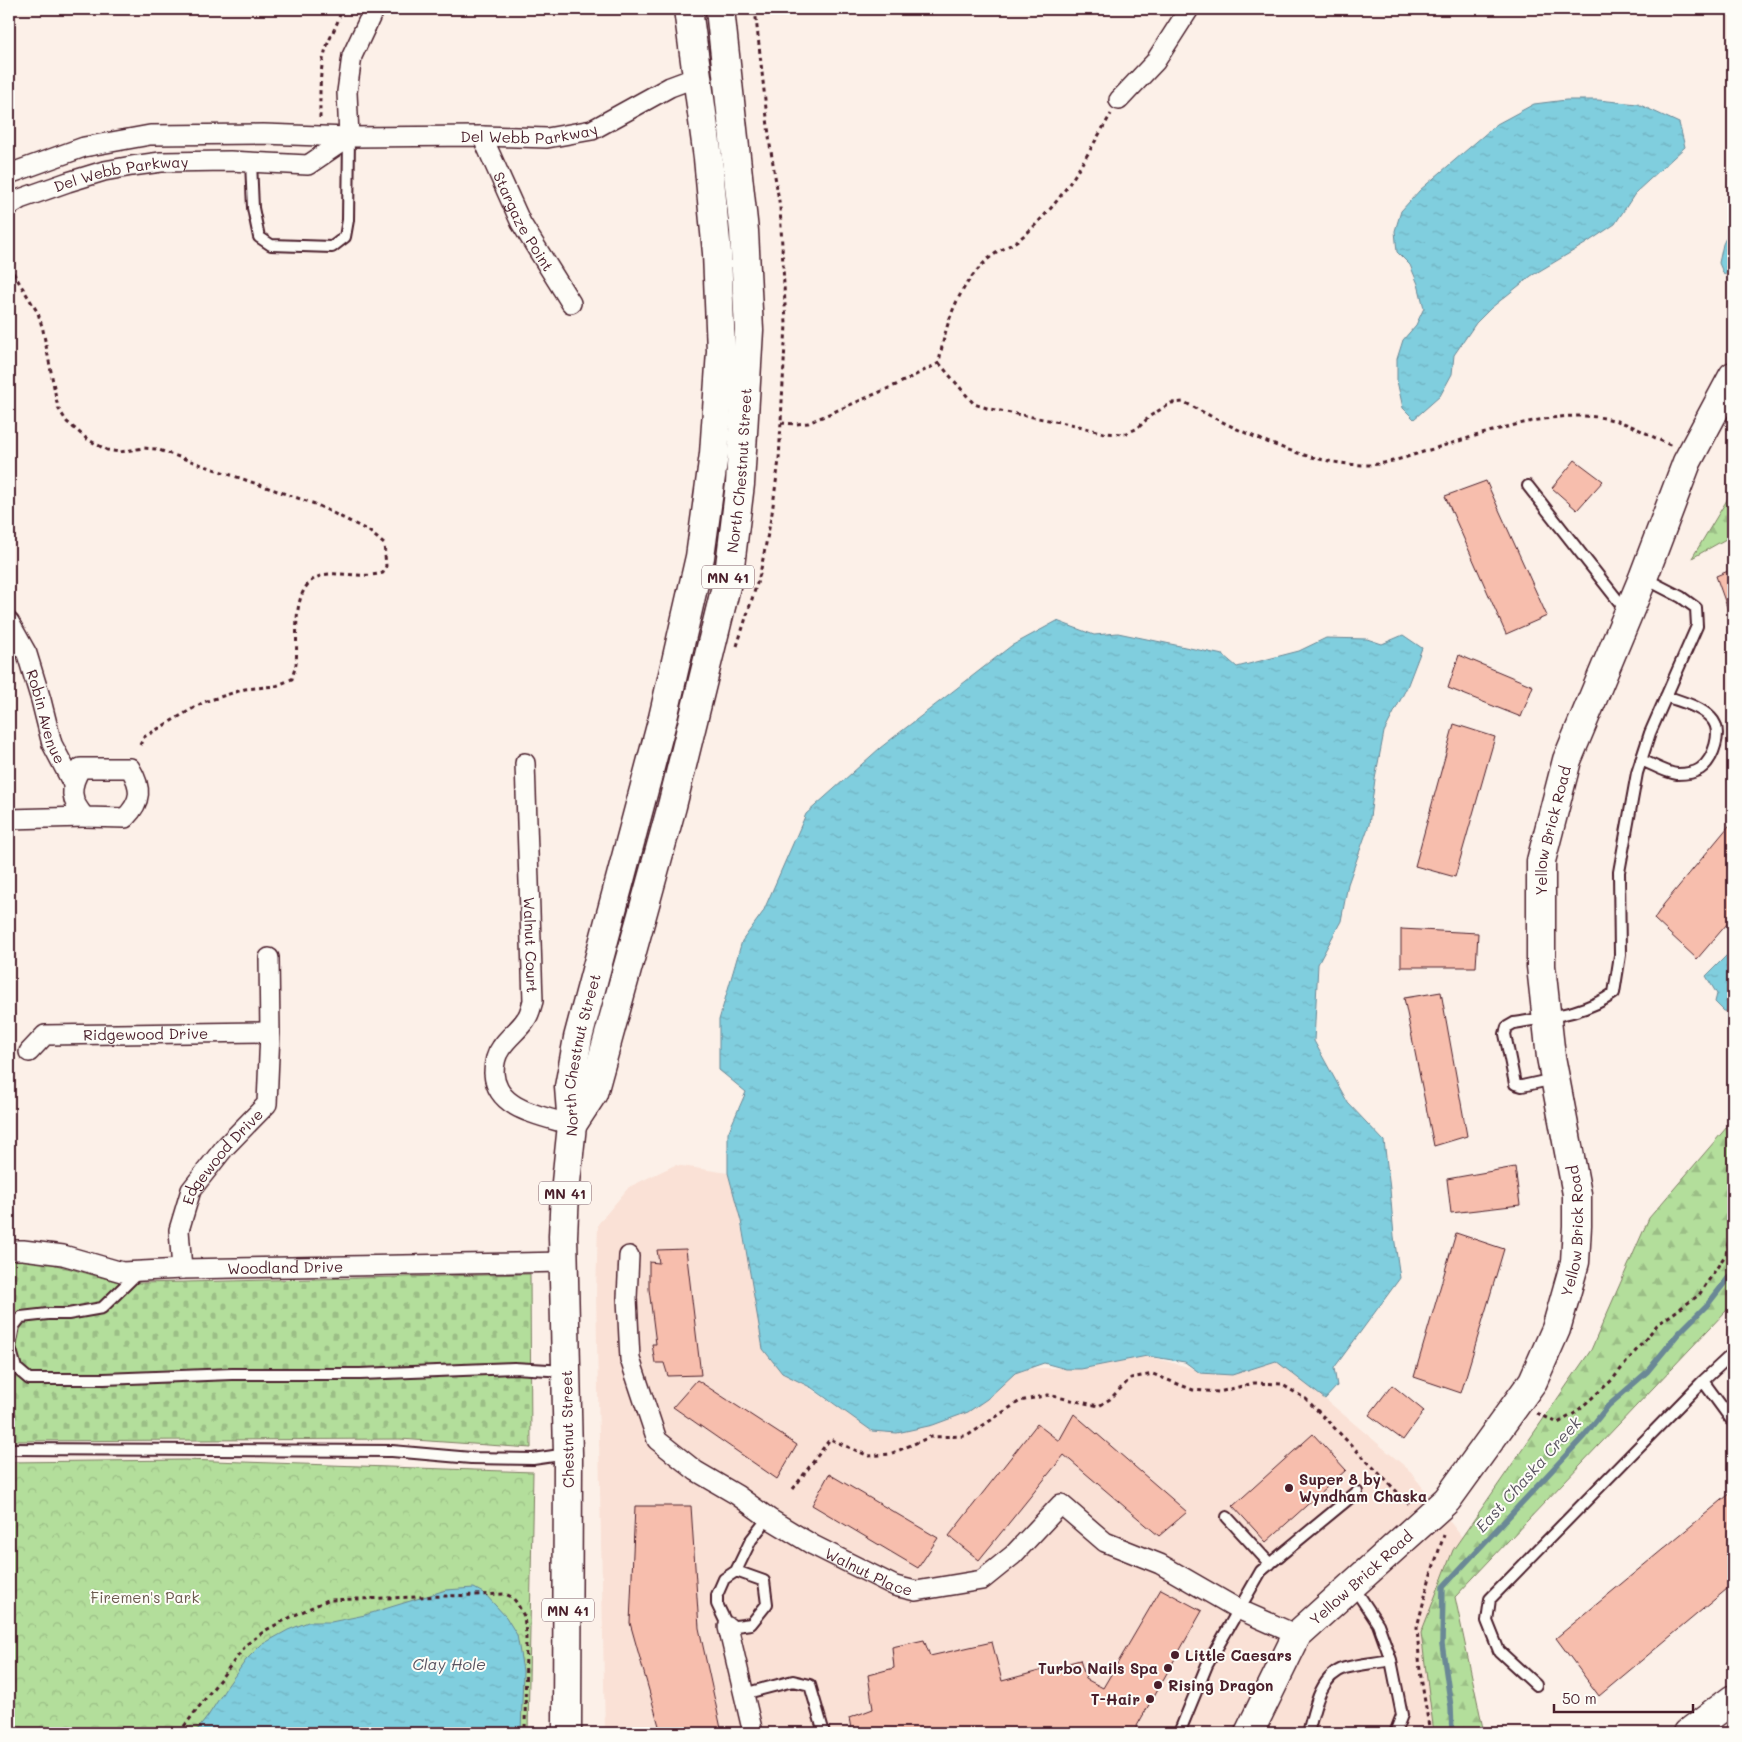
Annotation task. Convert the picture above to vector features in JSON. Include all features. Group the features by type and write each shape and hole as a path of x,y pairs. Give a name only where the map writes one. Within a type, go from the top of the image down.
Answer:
{"main road":[{"name":"North Chestnut Street","path":"572,1125 569,1087 578,1038 663,718 698,566 714,454 721,351 718,263 708,158 688,9"},
{"name":"North Chestnut Street","path":"572,1125 593,1093 672,806 729,574 740,484 746,411 749,330 744,230 720,9"},
{"name":"Yellow Brick Road","path":"1249,1733 1297,1635 1353,1585 1437,1531 1447,1500 1533,1381 1556,1329 1575,1262 1577,1194 1555,1079 1546,1017 1541,966 1541,860 1567,760 1627,612 1643,578 1691,455 1733,376"},
{"name":"Chestnut Street","path":"567,1733 568,1454 564,1262 565,1192 572,1125"},
{"path":"1688,1733 1733,1699"}],"street":[{"path":"349,137 346,92 352,56 374,9"},
{"path":"1119,100 1155,62 1189,9"},
{"name":"Del Webb Parkway","path":"9,174 84,148 150,136 254,134 349,137 482,136 548,138 592,130 670,88 697,77"},
{"name":"Stargaze Point","path":"482,136 521,223 571,303"},
{"name":"Del Webb Parkway","path":"9,206 20,198 104,171 161,162 251,162 308,165 349,137"},
{"name":"Robin Avenue","path":"9,622 27,654 52,744 74,784"},
{"name":"Walnut Court","path":"525,763 533,1001 528,1018 518,1030 507,1038 499,1051 494,1062 494,1076 501,1095 510,1103 525,1111 572,1125"},
{"path":"9,819 125,818 138,801 139,790 137,780 130,768 81,768 75,778 73,800 78,810 85,817"},
{"name":"Edgewood Drive","path":"182,1269 179,1230 191,1190 225,1147 266,1104 270,1032 269,958"},
{"name":"Ridgewood Drive","path":"28,1052 45,1035 270,1032"},
{"name":"Woodland Drive","path":"9,1250 62,1255 122,1272 182,1269 564,1262"},
{"name":"Walnut Place","path":"628,1256 630,1359 657,1440 696,1471 738,1495 768,1518 813,1545 895,1586 916,1590 982,1580 1013,1555 1061,1504 1105,1542 1160,1564 1238,1609 1297,1635"},
{"path":"728,1627 753,1733"}],"lane":[{"path":"251,162 253,208 259,237 271,245 332,247 345,237 348,220 349,137"},
{"path":"1528,486 1627,612"},
{"path":"1555,1079 1522,1086 1515,1084 1505,1034 1508,1027 1514,1023 1575,1011 1600,1003 1614,992 1620,955 1619,872 1637,773 1650,733 1697,626 1696,608 1681,597 1643,578"},
{"path":"1641,760 1679,774 1698,770 1706,764 1712,754 1716,733 1712,719 1700,710 1666,696"},
{"path":"140,1271 102,1308 68,1314 21,1317 14,1326 10,1347 16,1368 29,1379 104,1379 232,1374 360,1374 514,1368 566,1371"},
{"path":"1536,1685 1498,1651 1487,1621 1490,1598 1702,1381 1733,1353"},
{"path":"1702,1381 1733,1422"},
{"path":"9,1449 392,1451 471,1458 533,1459 568,1454"},
{"path":"1179,1733 1207,1665 1261,1571 1357,1492"},
{"path":"1228,1517 1270,1564"},
{"path":"736,1571 764,1581 767,1604 751,1624 728,1627 717,1604 717,1594 724,1579 736,1571 751,1540 768,1518"},
{"path":"1353,1585 1378,1624 1391,1660 1402,1715 1395,1733"},
{"path":"1308,1733 1318,1696 1330,1677 1343,1669 1391,1660"},
{"path":"743,1694 793,1681 810,1685 824,1733"}],"path":[{"path":"320,118 324,54 340,16 341,9"},
{"path":"1119,100 1053,205 1030,231 988,259 974,273 962,291 950,316 943,338 939,363 974,404 1104,433 1125,434 1138,428 1150,416 1171,403 1184,402 1290,451 1328,460 1370,465 1517,424 1571,417 1613,420 1635,428 1691,455"},
{"path":"9,266 38,313 58,408 67,422 87,439 107,450 120,452 143,448 156,449 314,504 369,531 384,544 386,566 383,573 363,576 327,574 313,579 304,588 300,600 296,630 296,665 292,679 276,686 245,689 204,702 144,737 140,745"},
{"path":"781,423 808,423 896,385 939,363"},
{"path":"1536,1413 1558,1423 1575,1413 1612,1380 1657,1325 1699,1295 1726,1254 1733,1220"},
{"path":"793,1489 830,1439 869,1456 890,1454 930,1437 967,1436 1020,1401 1048,1395 1099,1406 1110,1399 1131,1378 1153,1374 1194,1390 1219,1392 1254,1383 1281,1384 1306,1399 1437,1531 1417,1627 1420,1671 1430,1733"},
{"path":"179,1733 247,1644 266,1630 328,1600 505,1594 517,1602 524,1616 526,1634 525,1733"}],"shaded area":[{"path":"675,1165 728,1173 737,1204 754,1295 799,1381 842,1410 967,1386 1031,1368 1087,1368 1147,1356 1214,1374 1280,1359 1408,1469 1462,1537 1424,1627 1435,1733 605,1733 596,1293 598,1224 629,1187"}],"green space":[{"path":"1733,490 1733,535 1692,558"},
{"path":"1733,1120 1733,1301 1726,1311 1455,1597 1484,1733 1434,1733 1421,1633 1453,1550 1591,1350 1649,1218"},
{"path":"34,1259 115,1281 141,1283 530,1274 531,1448 400,1439 9,1441 9,1260"},
{"name":"Firemen's Park","path":"185,1460 533,1472 528,1733 9,1733 9,1462"}],"water":[{"path":"1566,100 1598,100 1638,104 1679,123 1685,147 1636,192 1615,224 1531,276 1491,308 1476,323 1454,355 1452,374 1440,396 1414,419 1403,408 1397,381 1397,359 1403,340 1416,325 1424,308 1418,284 1410,265 1397,252 1395,231 1401,211 1420,190 1497,124 1534,104"},
{"path":"1733,223 1733,269 1724,275 1719,263 1723,244"},
{"path":"1057,621 1094,635 1118,633 1223,655 1237,667 1299,651 1326,638 1367,639 1382,644 1403,635 1422,648 1407,687 1384,732 1369,825 1348,884 1341,921 1318,964 1314,1041 1348,1103 1384,1141 1400,1278 1334,1368 1337,1386 1325,1399 1276,1361 1232,1375 1200,1373 1185,1362 1147,1356 1081,1369 1066,1369 1044,1363 1015,1373 987,1399 968,1412 933,1425 897,1433 872,1431 812,1388 782,1373 763,1349 741,1221 728,1173 728,1133 746,1092 719,1070 719,1020 742,941 763,912 806,814 880,748 1011,646"},
{"path":"1733,949 1733,1012 1724,1011 1715,1002 1717,994 1706,976"},
{"name":"Clay Hole","path":"474,1588 485,1594 506,1617 517,1635 523,1671 521,1733 195,1733 246,1660 261,1645 288,1630 308,1622 331,1622 365,1615 446,1590"}],"building":[{"path":"1575,460 1603,481 1577,510 1552,488"},
{"path":"1486,481 1547,616 1506,634 1445,496"},
{"path":"1733,569 1733,618 1731,618 1716,576"},
{"path":"1459,655 1533,686 1521,717 1448,688"},
{"path":"1454,724 1495,737 1455,877 1415,866"},
{"path":"1733,821 1733,917 1697,959 1654,919 1664,904"},
{"path":"1401,929 1478,933 1476,967 1401,967"},
{"path":"1441,992 1467,1136 1434,1146 1404,998"},
{"path":"1515,1167 1520,1205 1451,1213 1447,1179"},
{"path":"1456,1233 1504,1249 1461,1393 1414,1377"},
{"path":"686,1249 701,1375 668,1376 664,1363 655,1363 652,1344 656,1344 649,1289 649,1262 659,1263 657,1250"},
{"path":"697,1380 797,1445 777,1479 673,1407"},
{"path":"1392,1385 1424,1411 1403,1440 1369,1415"},
{"path":"1074,1414 1187,1512 1159,1536 1064,1455 979,1560 949,1536 1037,1424 1059,1441"},
{"name":"Super 8 by Wyndham Chaska","path":"1313,1434 1346,1470 1266,1542 1233,1506"},
{"path":"829,1474 938,1538 918,1568 812,1505"},
{"path":"1733,1491 1733,1584 1599,1696 1556,1638"},
{"path":"635,1506 691,1506 699,1628 722,1733 661,1733 630,1623"},
{"path":"1161,1589 1202,1611 1133,1733 852,1733 849,1718 873,1709 868,1675 894,1668 892,1647 924,1640 930,1656 992,1642 1002,1681 1080,1660 1086,1679 1103,1688"}],"waterway":[{"name":"East Chaska Creek","path":"1452,1733 1451,1707 1442,1644 1443,1587 1584,1436 1608,1406 1647,1372 1678,1334 1708,1304 1733,1272"}],"place":[{"name":"Super 8 by Wyndham Chaska","path":"1289,1488"},
{"name":"Little Caesars","path":"1175,1655"},
{"name":"Turbo Nails Spa","path":"1168,1668"},
{"name":"Rising Dragon","path":"1158,1685"},
{"name":"T-Hair","path":"1150,1699"}]}
